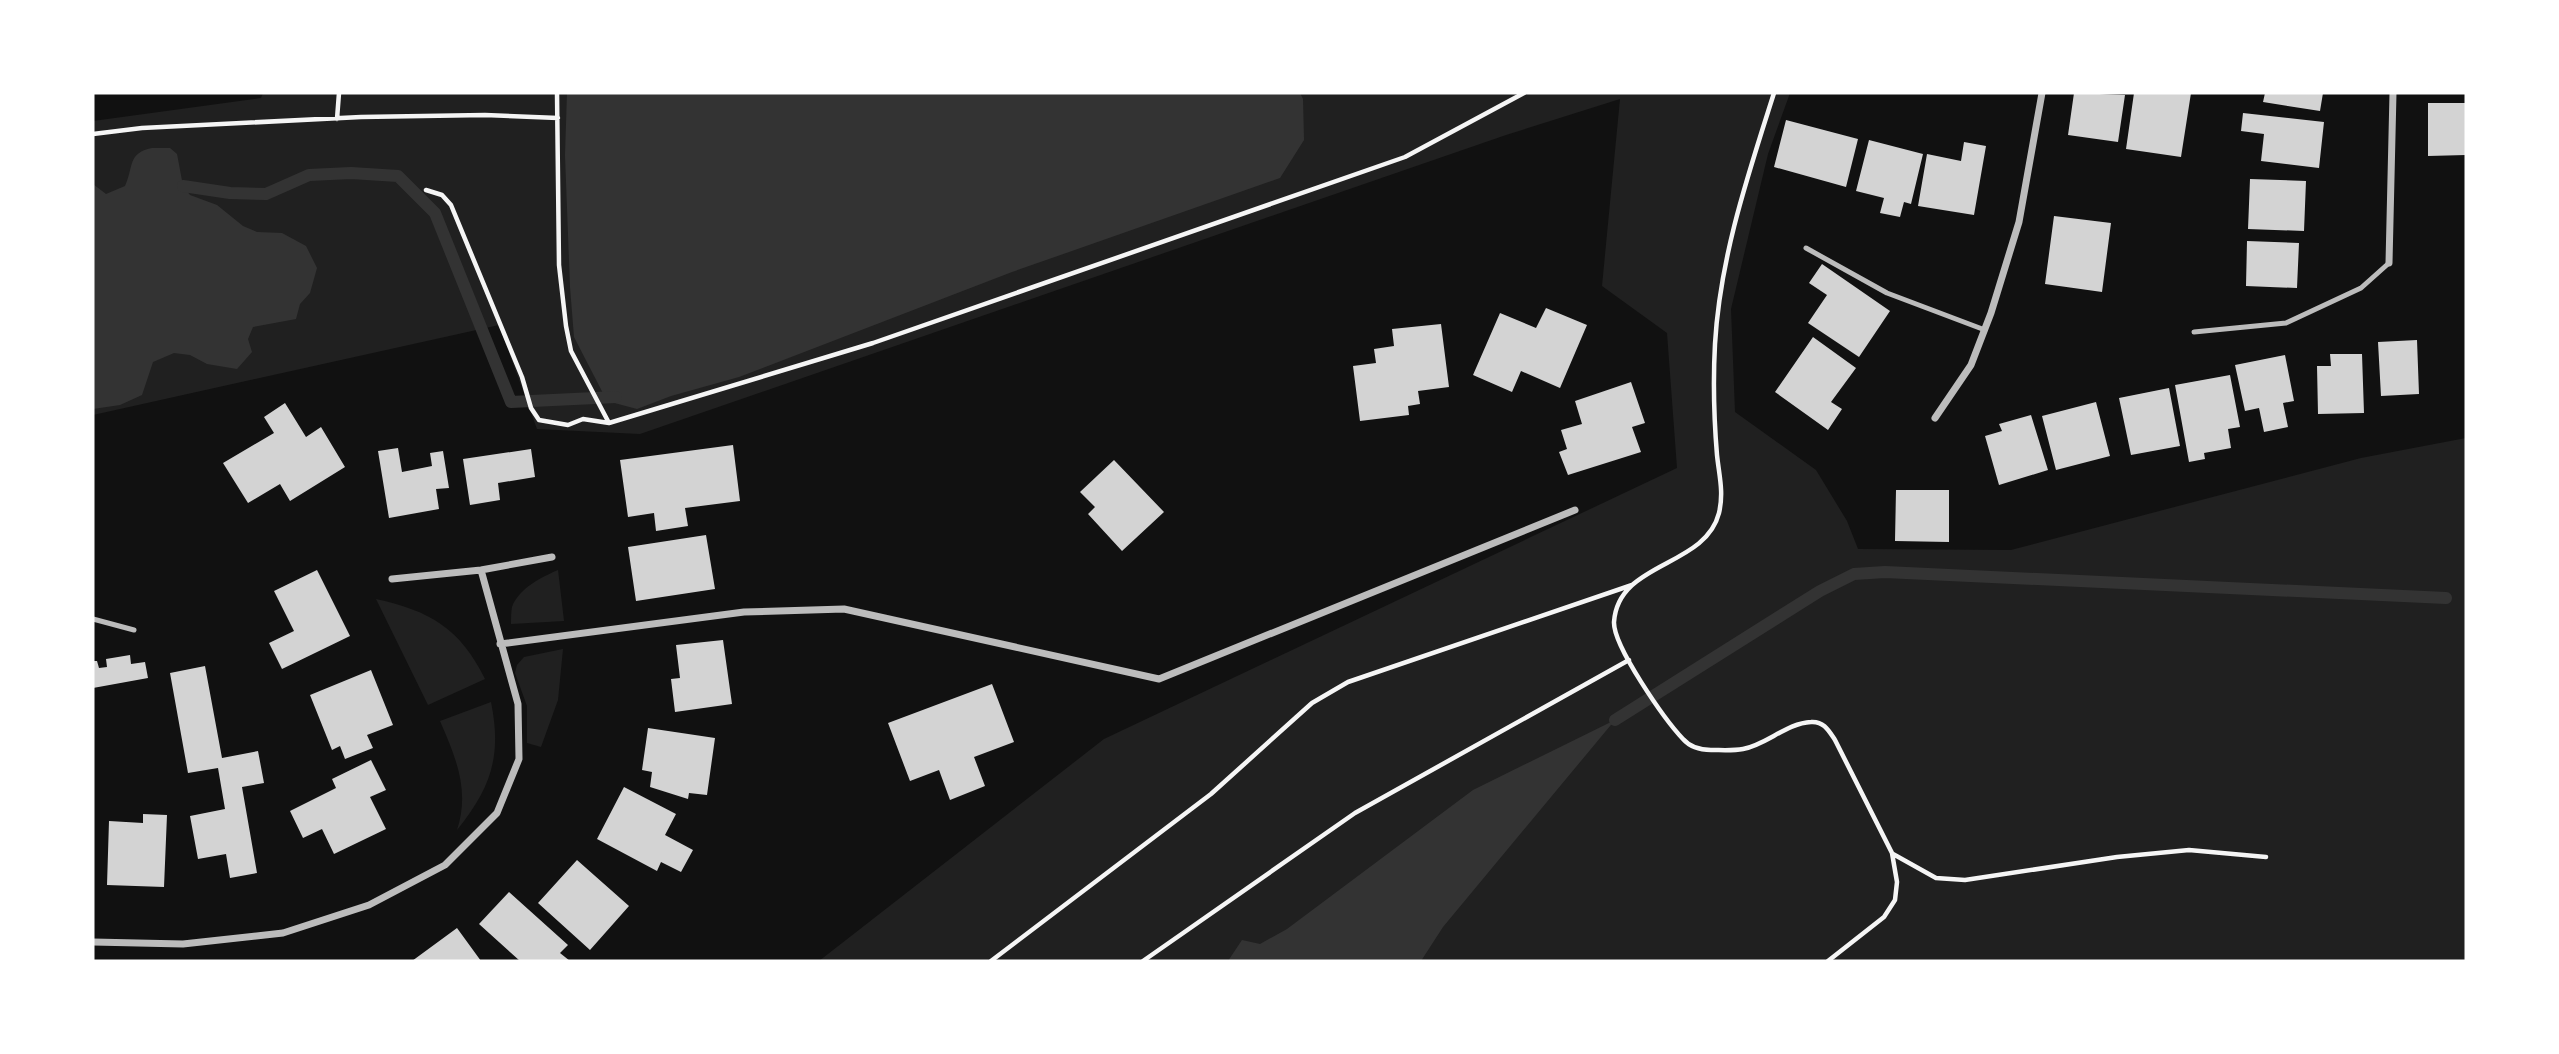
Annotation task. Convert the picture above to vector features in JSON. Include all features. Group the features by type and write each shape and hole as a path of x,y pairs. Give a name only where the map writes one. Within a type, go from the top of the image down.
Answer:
{"street":[{"path":"1935,418 1971,365 1985,330 2019,222 2042,93"},
{"path":"2389,263 2393,93"},
{"path":"500,644 744,612 844,609 1159,679 1575,510"},
{"path":"392,579 481,570 552,557"},
{"path":"93,942 183,944 283,933 369,905 445,865 497,813 519,759 518,705 481,570"}],"lane":[{"path":"1806,248 1888,293 1985,330"},
{"path":"2194,332 2286,323 2361,288 2389,263"},
{"path":"93,620 134,630"}],"path":[{"path":"337,119 339,93"},
{"path":"557,93 559,265 571,351 609,421"},
{"path":"426,190 442,195 451,205 522,377 531,408 539,420 568,425 583,419 609,421 873,343 1405,157 1524,93"},
{"path":"1774,93 1743,194 1723,273 1715,345 1717,458 1722,496 1714,529 1702,543 1646,574 1633,585 1622,597 1614,621 1617,640 1661,712 1686,742 1705,750 1743,749 1813,721 1826,727 1892,853 1897,882 1895,900 1884,917 1828,961"},
{"path":"93,134 142,128 424,115 557,118"},
{"path":"991,961 1211,794 1312,703 1361,677 1633,585"},
{"path":"1143,961 1355,813 1629,660"},
{"path":"1892,853 1937,878 1965,880 2117,857 2189,850 2266,857"}],"shaded area":[{"path":"263,93 1790,93 1768,154 1731,309 1735,412 1816,470 1847,521 1858,549 2011,550 2361,458 2466,438 2466,961 819,961 1104,739 1677,468 1667,333 1602,286 1620,99 1506,135 640,434 537,429 499,325 93,415 93,121 261,98"},
{"path":"567,93 1300,93 1303,99 1304,140 1280,178 1012,272 739,377 671,396 637,409 607,401 574,337 565,155"},
{"path":"152,148 170,148 177,154 183,186 190,195 217,205 243,226 257,232 282,233 306,246 317,268 310,293 300,304 296,319 253,327 248,339 252,352 237,369 207,364 190,355 174,353 153,362 142,395 120,405 93,409 93,184 106,194 125,186 135,157 138,153"},
{"path":"558,570 564,621 511,624 512,607 520,594 538,580"},
{"path":"376,599 412,609 441,624 465,647 485,679 428,705"},
{"path":"563,649 558,700 541,747 527,743 527,706 515,673 517,665 524,657"},
{"path":"491,702 495,739 491,770 478,800 457,830 461,815 462,788 456,761 440,721"},
{"path":"1615,720 1443,927 1421,961 1228,961 1242,940 1260,944 1287,929 1473,790"}],"building":[{"path":"2074,93 2125,95 2118,142 2068,135"},
{"path":"2134,93 2191,93 2181,157 2126,149"},
{"path":"2265,93 2323,93 2320,111 2263,102"},
{"path":"2428,103 2466,103 2466,155 2428,156"},
{"path":"2243,113 2324,122 2319,168 2261,161 2264,134 2241,131"},
{"path":"1786,120 1858,139 1846,187 1774,167"},
{"path":"1869,140 1923,154 1911,204 1904,202 1900,217 1880,213 1884,198 1856,191"},
{"path":"1964,142 1986,146 1974,215 1918,206 1927,154 1961,161"},
{"path":"2250,179 2306,181 2304,231 2248,229"},
{"path":"2054,216 2111,223 2102,292 2045,284"},
{"path":"2247,241 2299,243 2297,288 2246,286"},
{"path":"1822,264 1890,311 1859,357 1808,323 1827,295 1809,283"},
{"path":"1546,308 1587,325 1560,388 1521,371 1512,392 1473,375 1500,313 1536,328"},
{"path":"1441,324 1449,387 1418,391 1420,404 1408,406 1409,415 1360,421 1353,366 1376,363 1374,349 1394,346 1392,329"},
{"path":"1813,337 1856,368 1831,402 1842,409 1828,430 1775,392"},
{"path":"2417,340 2419,394 2381,396 2378,342"},
{"path":"2330,354 2362,354 2364,413 2318,414 2317,366 2331,366"},
{"path":"2285,355 2294,401 2283,403 2288,427 2264,432 2259,408 2245,411 2235,365"},
{"path":"2230,375 2240,427 2228,429 2231,448 2204,453 2205,459 2189,462 2175,385"},
{"path":"1631,382 1645,423 1632,427 1641,452 1568,475 1559,452 1567,449 1561,430 1582,424 1575,401"},
{"path":"2169,388 2180,446 2131,455 2119,398"},
{"path":"2096,402 2110,456 2056,470 2042,416"},
{"path":"285,403 306,437 321,427 345,467 290,501 280,484 248,503 223,463 274,433 264,417"},
{"path":"2031,415 2048,470 1999,485 1985,436 2002,431 1999,424"},
{"path":"733,445 740,501 685,508 688,526 656,531 654,513 628,517 620,460"},
{"path":"398,448 402,472 432,466 430,453 443,451 449,488 436,489 439,509 389,518 378,451"},
{"path":"531,449 535,477 498,483 500,500 470,505 463,459"},
{"path":"1114,460 1164,512 1122,551 1088,514 1095,507 1080,492"},
{"path":"1896,490 1949,490 1949,542 1895,541"},
{"path":"706,535 715,589 636,601 628,547"},
{"path":"317,570 350,636 282,669 269,643 294,631 274,591"},
{"path":"723,640 732,704 675,712 671,679 680,678 676,645"},
{"path":"130,655 131,664 145,662 148,678 93,688 93,661 97,661 99,668 107,667 106,659"},
{"path":"205,666 222,758 258,751 264,783 242,787 257,873 230,878 226,854 198,859 190,816 225,809 218,768 188,773 170,673"},
{"path":"371,670 393,725 367,735 373,748 345,759 340,746 332,750 310,695"},
{"path":"992,684 1014,742 974,757 985,786 950,800 939,770 910,781 888,723"},
{"path":"648,728 715,738 707,795 689,793 688,799 650,787 652,772 642,770"},
{"path":"371,760 386,790 370,797 386,829 334,854 322,829 303,838 290,811 336,788 332,779"},
{"path":"624,787 676,814 665,835 693,850 681,872 661,862 657,871 597,839"},
{"path":"143,814 167,815 164,887 107,885 109,821 143,823"},
{"path":"577,860 629,906 590,950 538,903"},
{"path":"509,892 568,945 560,953 570,961 520,961 479,924"},
{"path":"457,928 481,961 412,961"}],"waterway":[{"path":"183,186 230,193 266,194 309,175 351,173 398,176 435,213 511,402 616,397"},
{"path":"1615,720 1820,591 1854,574 1885,572 2446,598"}]}
